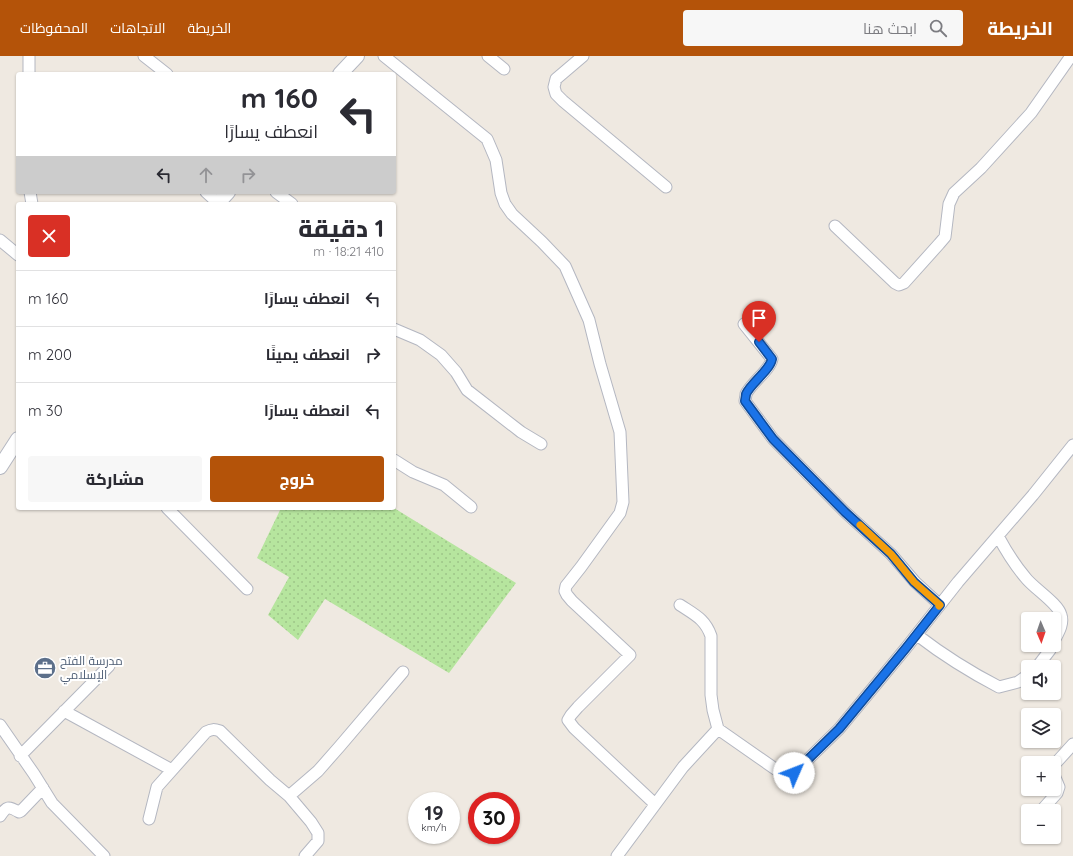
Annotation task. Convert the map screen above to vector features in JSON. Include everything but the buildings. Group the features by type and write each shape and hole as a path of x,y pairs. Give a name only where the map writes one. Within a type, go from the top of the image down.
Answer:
{"street":[{"path":"29,56 29,72"},
{"path":"144,56 164,72"},
{"path":"342,72 356,56"},
{"path":"384,56 487,139 496,160 501,193 505,204 512,214 565,266 589,320 620,432 623,502 620,513 566,586 565,591 572,601 630,655 578,707 568,720 574,728 655,804"},
{"path":"488,56 504,69"},
{"path":"583,56 556,79 554,87 556,94 666,187"},
{"path":"835,226 895,283 899,285 904,283 945,237 949,204 954,193 981,168 1030,113 1071,56"},
{"path":"208,194 217,202"},
{"path":"219,202 226,194"},
{"path":"279,194 289,202"},
{"path":"0,240 16,253"},
{"path":"744,324 772,359 771,364 746,395 745,401 773,439 845,512 891,554 914,582 940,605"},
{"path":"396,330 420,340 441,355 456,372 467,390 521,432 541,444"},
{"path":"0,467 16,442"},
{"path":"680,605 699,617 708,627 711,636 711,695 718,729 781,773 787,775 794,773 839,729 958,582 1033,495 1073,445"},
{"path":"396,461 413,472 444,485 471,507"},
{"path":"170,510 247,589"},
{"path":"998,536 1011,560 1026,579 1055,605 1060,612"},
{"path":"1061,614 1061,624"},
{"path":"916,635 973,674 999,687 1018,682 1021,680"},
{"path":"1042,660 1048,652"},
{"path":"20,756 109,666"},
{"path":"289,796 318,771 403,672"},
{"path":"64,711 172,770"},
{"path":"0,725 52,803 104,856"},
{"path":"149,819 157,787 206,732 211,729 215,729 220,731 270,780 289,796 311,822 318,833 318,841 305,856"},
{"path":"617,856 683,766 718,729"},
{"path":"1061,757 1073,744"},
{"path":"0,816 5,808 8,807 11,807 19,812 21,811 42,788"},
{"path":"1047,804 1054,796"}],"green space":[{"path":"396,509 516,583 449,673 325,599 298,640 268,615 289,577 257,558 280,510"}],"slow traffic":[{"path":"860,525 891,554 914,582 940,605 939,606"}],"place":[{"name":"مدرسة الفتح الإسلامي","path":"45,668"}],"route":[{"path":"759,342 772,359 771,364 746,395 745,401 773,439 788,455 845,512 891,554 914,582 940,605 839,729 794,773"}]}
